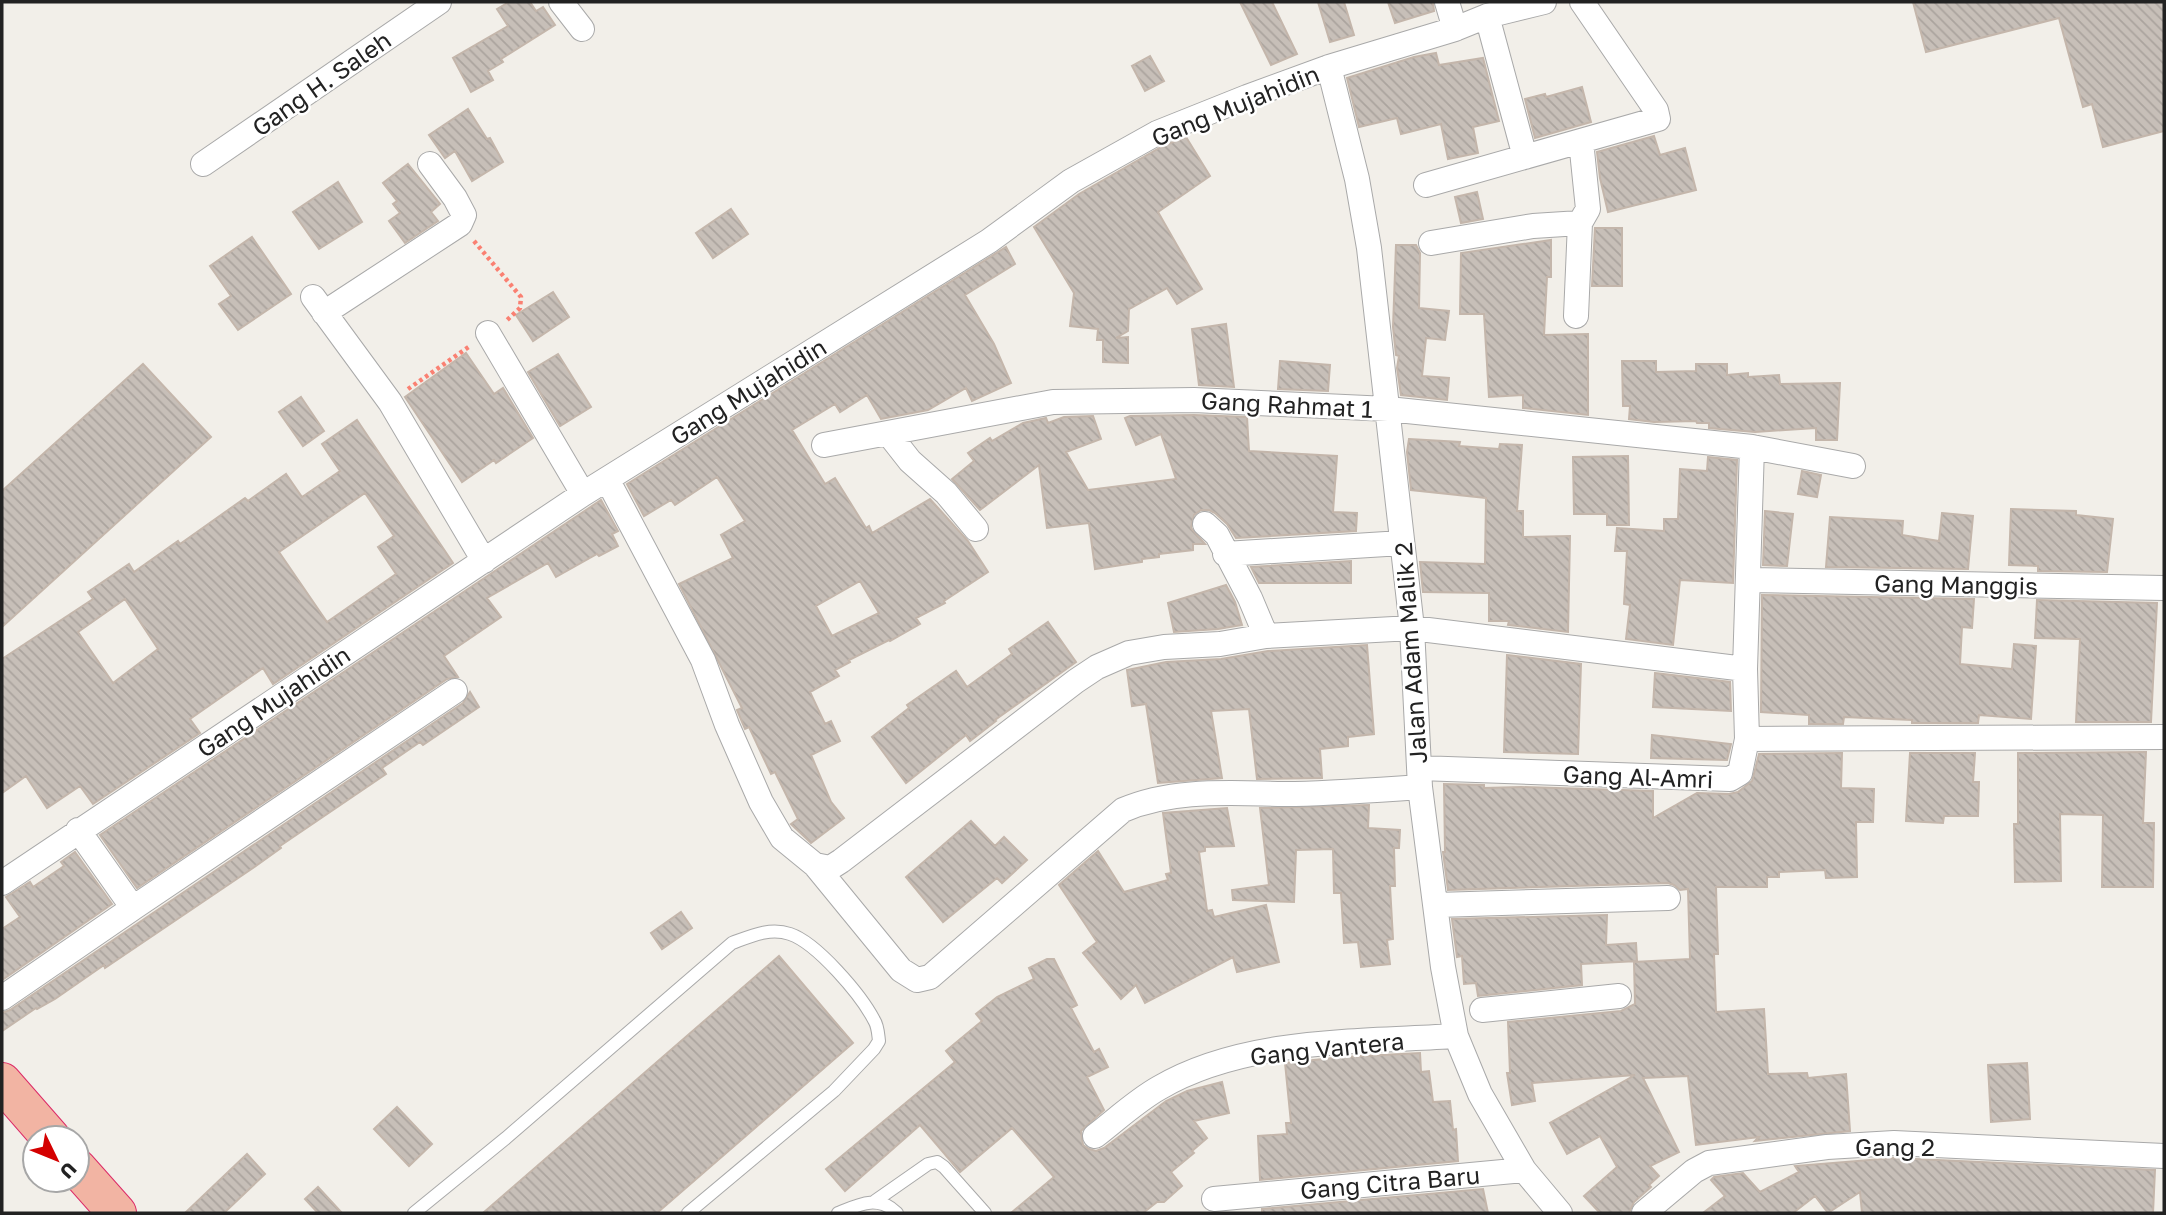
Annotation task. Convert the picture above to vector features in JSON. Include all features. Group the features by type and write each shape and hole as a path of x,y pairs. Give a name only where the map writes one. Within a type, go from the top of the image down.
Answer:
{"highway":[{"path":"2,1082 39,1124"},
{"path":"91,1184 117,1213"}],"street":[{"name":"Gang H. Saleh","path":"203,164 439,2"},
{"path":"561,2 582,29"},
{"path":"1447,2 1455,29"},
{"name":"Gang Mujahidin","path":"2,883 607,479 989,241 1071,181 1157,133 1329,67 1455,29 1487,16 1544,2"},
{"path":"1426,186 1656,121 1658,114 1582,2"},
{"path":"1487,16 1525,157"},
{"name":"Jalan Adam Malik 2","path":"1329,67 1357,178 1369,248 1412,628 1419,778 1443,967 1465,1018 1480,1094 1524,1170 1560,1213"},
{"path":"1576,316 1580,223 1588,209 1581,141"},
{"path":"429,164 455,198 464,215 460,224 318,305 390,402 484,561"},
{"path":"1431,243 1533,226 1580,223"},
{"path":"488,333 583,495"},
{"name":"Gang Rahmat 1","path":"824,445 1053,402 1194,400 1388,409 1752,447 1853,466"},
{"path":"888,433 909,461 946,493 976,529"},
{"name":"Gang Al-Amri","path":"607,479 703,660 727,725 761,802 782,838 815,865 901,970 917,980 930,977 1123,810 1145,800 1174,796 1319,793 1419,778 1730,779 1740,773 1747,739 1745,669 1752,447"},
{"path":"1205,524 1217,535 1250,598 1266,636"},
{"path":"1225,554 1402,543"},
{"name":"Gang Manggis","path":"1749,580 2164,588"},
{"path":"815,865 830,868 841,861 1097,667 1129,653 1220,644 1266,636 1412,628 1745,669"},
{"path":"2,998 455,691"},
{"path":"1747,739 2164,737"},
{"path":"78,830 133,908"},
{"path":"1437,905 1668,898"},
{"name":"Gang Vantera","path":"1095,1136 1160,1087 1226,1059 1465,1018 1619,996"},
{"name":"Gang 2","path":"1644,1213 1693,1171 1709,1163 1827,1147 1894,1143 2164,1156"},
{"name":"Gang Citra Baru","path":"1214,1199 1524,1170"}],"lane":[{"path":"414,1213 506,1138 732,943 770,930 792,934 852,986 875,1020 879,1041 834,1091 688,1213"},
{"path":"838,1213 875,1201 928,1164 937,1162 985,1213"},
{"path":"875,1201 888,1205 897,1213"}],"building":[{"path":"509,2 530,2 536,11 543,7 555,25 501,59 503,62 488,71 493,80 471,92 453,58 508,26 497,9"},
{"path":"1240,2 1272,2 1297,54 1271,65"},
{"path":"1318,2 1344,2 1354,35 1330,42"},
{"path":"1388,2 1433,2 1434,11 1395,23"},
{"path":"1913,2 2164,2 2164,131 2103,147 2092,104 2083,107 2059,18 1926,52"},
{"path":"1436,53 1439,65 1483,58 1499,121 1473,127 1478,153 1448,159 1441,124 1401,134 1397,118 1359,127 1347,78"},
{"path":"1150,56 1164,81 1145,91 1132,66"},
{"path":"1582,87 1591,122 1535,138 1525,99 1545,94 1546,97"},
{"path":"468,109 487,139 490,138 503,162 472,181 455,151 445,158 429,135"},
{"path":"1654,136 1660,155 1685,148 1696,190 1608,212 1597,152"},
{"path":"1186,137 1210,176 1158,212 1202,289 1177,304 1167,288 1129,309 1128,331 1116,338 1128,337 1128,363 1103,362 1103,340 1097,340 1098,329 1070,326 1074,293 1034,227 1079,194 1163,146"},
{"path":"408,164 440,204 431,212 438,221 405,243 389,221 400,213 393,204 397,201 383,183"},
{"path":"338,182 362,222 319,249 293,212"},
{"path":"1477,192 1483,219 1461,223 1455,197"},
{"path":"731,209 748,234 713,258 696,233"},
{"path":"1595,228 1622,228 1622,286 1592,286"},
{"path":"252,237 291,294 238,330 219,304 231,296 210,266"},
{"path":"1551,240 1551,277 1547,277 1544,335 1588,334 1588,415 1523,408 1523,395 1489,397 1484,314 1460,314 1461,253"},
{"path":"1396,245 1416,245 1420,253 1419,308 1449,311 1445,340 1426,338 1422,376 1449,378 1447,400 1401,395 1397,368 1399,356 1396,355 1393,327"},
{"path":"1006,247 1015,264 965,295 994,344 1011,383 972,401 966,388 928,410 881,419 867,395 840,412 835,404 792,430 825,484 835,478 866,528 869,526 872,533 930,499 968,541 988,572 944,601 945,603 916,618 920,624 849,660 850,662 835,670 839,676 810,692 825,724 831,721 840,741 811,755 831,802 844,818 811,843 791,824 798,819 775,772 771,774 749,727 745,729 737,710 742,708 679,584 733,558 721,535 745,521 717,477 675,505 671,500 644,516 627,484","holes":["860,581 879,613 832,636 816,606"]},
{"path":"553,292 569,317 533,341 516,315"},
{"path":"1226,324 1234,387 1199,385 1192,329"},
{"path":"466,353 494,394 503,388 533,438 462,482 405,397"},
{"path":"558,354 591,407 560,426 528,372"},
{"path":"1280,361 1330,365 1328,391 1278,389"},
{"path":"1622,361 1656,361 1656,372 1696,371 1696,364 1727,364 1727,375 1779,375 1780,384 1840,383 1837,440 1816,440 1816,428 1755,432 1709,428 1709,423 1696,421 1654,422 1629,419 1630,406 1623,406"},
{"path":"143,364 211,437 2,627 2,491"},
{"path":"301,397 324,431 303,446 279,412"},
{"path":"1194,415 1247,417 1249,451 1337,456 1333,512 1357,513 1356,531 1236,538 1227,524 1215,513 1201,510 1194,515 1191,528 1205,544 1193,544 1193,550 1159,554 1159,557 1142,559 1142,562 1095,569 1089,523 1047,528 1039,465 980,510 952,479 974,461 968,453 990,438 992,441 1023,423 1046,418 1048,423 1064,417 1093,416 1101,439 1066,452 1088,490 1176,479 1161,434 1136,445 1125,418"},
{"path":"357,420 453,563 273,684 263,668 190,719 200,733 93,804 80,786 47,808 26,776 2,793 2,659 93,599 88,592 129,564 134,572 178,541 180,544 245,498 248,501 286,474 302,497 340,471 322,444","holes":["365,493 394,536 378,547 396,574 327,622 279,552","125,599 158,649 113,683 78,632"]},
{"path":"1409,439 1460,442 1459,446 1499,449 1500,444 1522,445 1517,511 1523,511 1523,537 1570,536 1568,632 1508,625 1509,621 1489,621 1489,593 1423,592 1420,562 1485,564 1486,498 1411,490 1407,452"},
{"path":"1628,456 1629,525 1607,525 1607,514 1574,514 1573,457"},
{"path":"1708,457 1737,460 1733,583 1680,580 1673,645 1626,639 1630,605 1624,604 1627,551 1615,551 1617,528 1664,531 1664,519 1678,519 1680,469 1707,471"},
{"path":"1802,471 1821,475 1817,497 1798,494"},
{"path":"601,500 618,531 612,534 618,546 599,556 597,554 556,577 548,563 487,598 501,617 444,656 458,677 447,679 137,888 100,835"},
{"path":"2011,509 2076,511 2076,515 2113,519 2107,572 2038,571 2038,566 2009,565"},
{"path":"1765,511 1793,514 1787,566 1763,565"},
{"path":"1942,513 1973,516 1968,569 1826,567 1830,517 1903,521 1902,535 1939,541"},
{"path":"1351,561 1351,583 1259,583 1251,567"},
{"path":"1226,585 1242,625 1174,632 1168,603"},
{"path":"1762,595 1974,599 1972,628 1962,627 1960,664 2012,669 2014,644 2036,646 2031,719 1979,715 1978,723 1912,723 1912,720 1844,717 1843,724 1809,724 1809,715 1761,712"},
{"path":"2037,600 2157,603 2151,722 2076,722 2080,639 2035,638"},
{"path":"1048,622 1076,662 970,741 966,735 906,783 872,737 909,708 907,705 956,671 967,687 1012,654 1009,649"},
{"path":"1367,645 1374,734 1348,737 1348,746 1320,749 1322,778 1257,779 1249,709 1211,711 1222,778 1158,783 1146,704 1132,706 1127,670 1166,662 1221,659 1268,651"},
{"path":"1507,655 1581,664 1578,754 1504,752"},
{"path":"1655,673 1730,682 1731,711 1653,707"},
{"path":"470,692 479,707 423,745 420,742 382,768 386,774 280,846 281,848 253,868 105,968 104,965 2,1031 2,1013 463,703"},
{"path":"1652,735 1731,744 1727,760 1651,758"},
{"path":"2146,752 2143,823 2154,823 2153,887 2102,887 2103,815 2060,814 2061,881 2015,882 2014,824 2018,824 2018,753"},
{"path":"1842,753 1841,788 1874,789 1873,822 1856,822 1857,877 1826,878 1825,870 1779,872 1779,877 1767,877 1767,887 1716,887 1718,954 1714,954 1716,1012 1764,1009 1768,1074 1807,1073 1808,1078 1846,1074 1850,1131 1755,1141 1759,1137 1696,1145 1688,1076 1643,1078 1679,1152 1650,1166 1659,1176 1634,1202 1629,1213 1600,1213 1584,1196 1617,1167 1600,1136 1567,1154 1550,1123 1635,1075 1532,1083 1535,1101 1512,1105 1507,1073 1510,1073 1508,1022 1621,1011 1635,1004 1634,962 1690,959 1688,889 1680,890 1668,883 1448,890 1443,852 1444,784 1484,785 1484,788 1653,791 1653,818 1697,793 1738,792 1752,781 1759,754"},
{"path":"1910,753 1975,753 1973,782 1979,782 1978,816 1944,816 1943,823 1906,821"},
{"path":"1369,805 1368,828 1400,830 1399,848 1394,848 1395,886 1390,886 1393,939 1387,940 1390,964 1361,967 1358,942 1344,943 1341,893 1334,893 1333,849 1296,850 1294,902 1233,900 1232,890 1269,885 1260,808"},
{"path":"1227,808 1234,846 1205,847 1205,851 1199,852 1207,911 1212,910 1214,917 1266,905 1279,962 1237,972 1233,957 1145,1003 1136,985 1121,999 1083,953 1097,942 1059,885 1098,851 1124,892 1168,880 1166,874 1171,873 1163,813"},
{"path":"971,821 995,846 1004,837 1027,860 1002,883 997,878 943,922 906,877"},
{"path":"75,852 112,904 2,980 2,929 20,917 6,897 30,882 33,887 64,866 61,862"},
{"path":"681,912 692,928 662,949 651,933"},
{"path":"1607,915 1606,945 1636,943 1637,961 1581,964 1582,985 1478,996 1476,983 1464,984 1462,956 1457,957 1452,919"},
{"path":"779,956 853,1043 657,1213 483,1213"},
{"path":"1047,959 1054,959 1077,1005 1071,1008 1094,1052 1099,1049 1108,1067 1087,1077 1104,1110 1081,1131 1083,1145 1096,1151 1104,1148 1166,1101 1187,1091 1222,1082 1229,1113 1194,1121 1207,1138 1171,1172 1182,1186 1164,1202 1157,1202 1143,1213 1011,1213 1054,1177 1012,1128 960,1172 920,1125 845,1191 826,1169 955,1062 946,1051 982,1021 976,1014 997,997 1034,979 1029,968"},
{"path":"1420,1053 1421,1072 1429,1071 1433,1102 1450,1101 1453,1130 1456,1129 1458,1161 1260,1180 1258,1136 1287,1134 1286,1123 1291,1123 1285,1063"},
{"path":"2027,1063 2030,1119 1991,1122 1988,1065"},
{"path":"397,1107 432,1144 409,1166 374,1129"},
{"path":"247,1154 265,1174 224,1213 185,1213"},
{"path":"1894,1158 2155,1170 2153,1213 1862,1213 1860,1192 1828,1213 1815,1196 1793,1213 1703,1213 1725,1196 1711,1180 1714,1177 1743,1173 1760,1192 1799,1172 1795,1166"},
{"path":"318,1187 342,1213 318,1213 305,1199"},
{"path":"1483,1189 1488,1213 1262,1213 1262,1209"}]}
